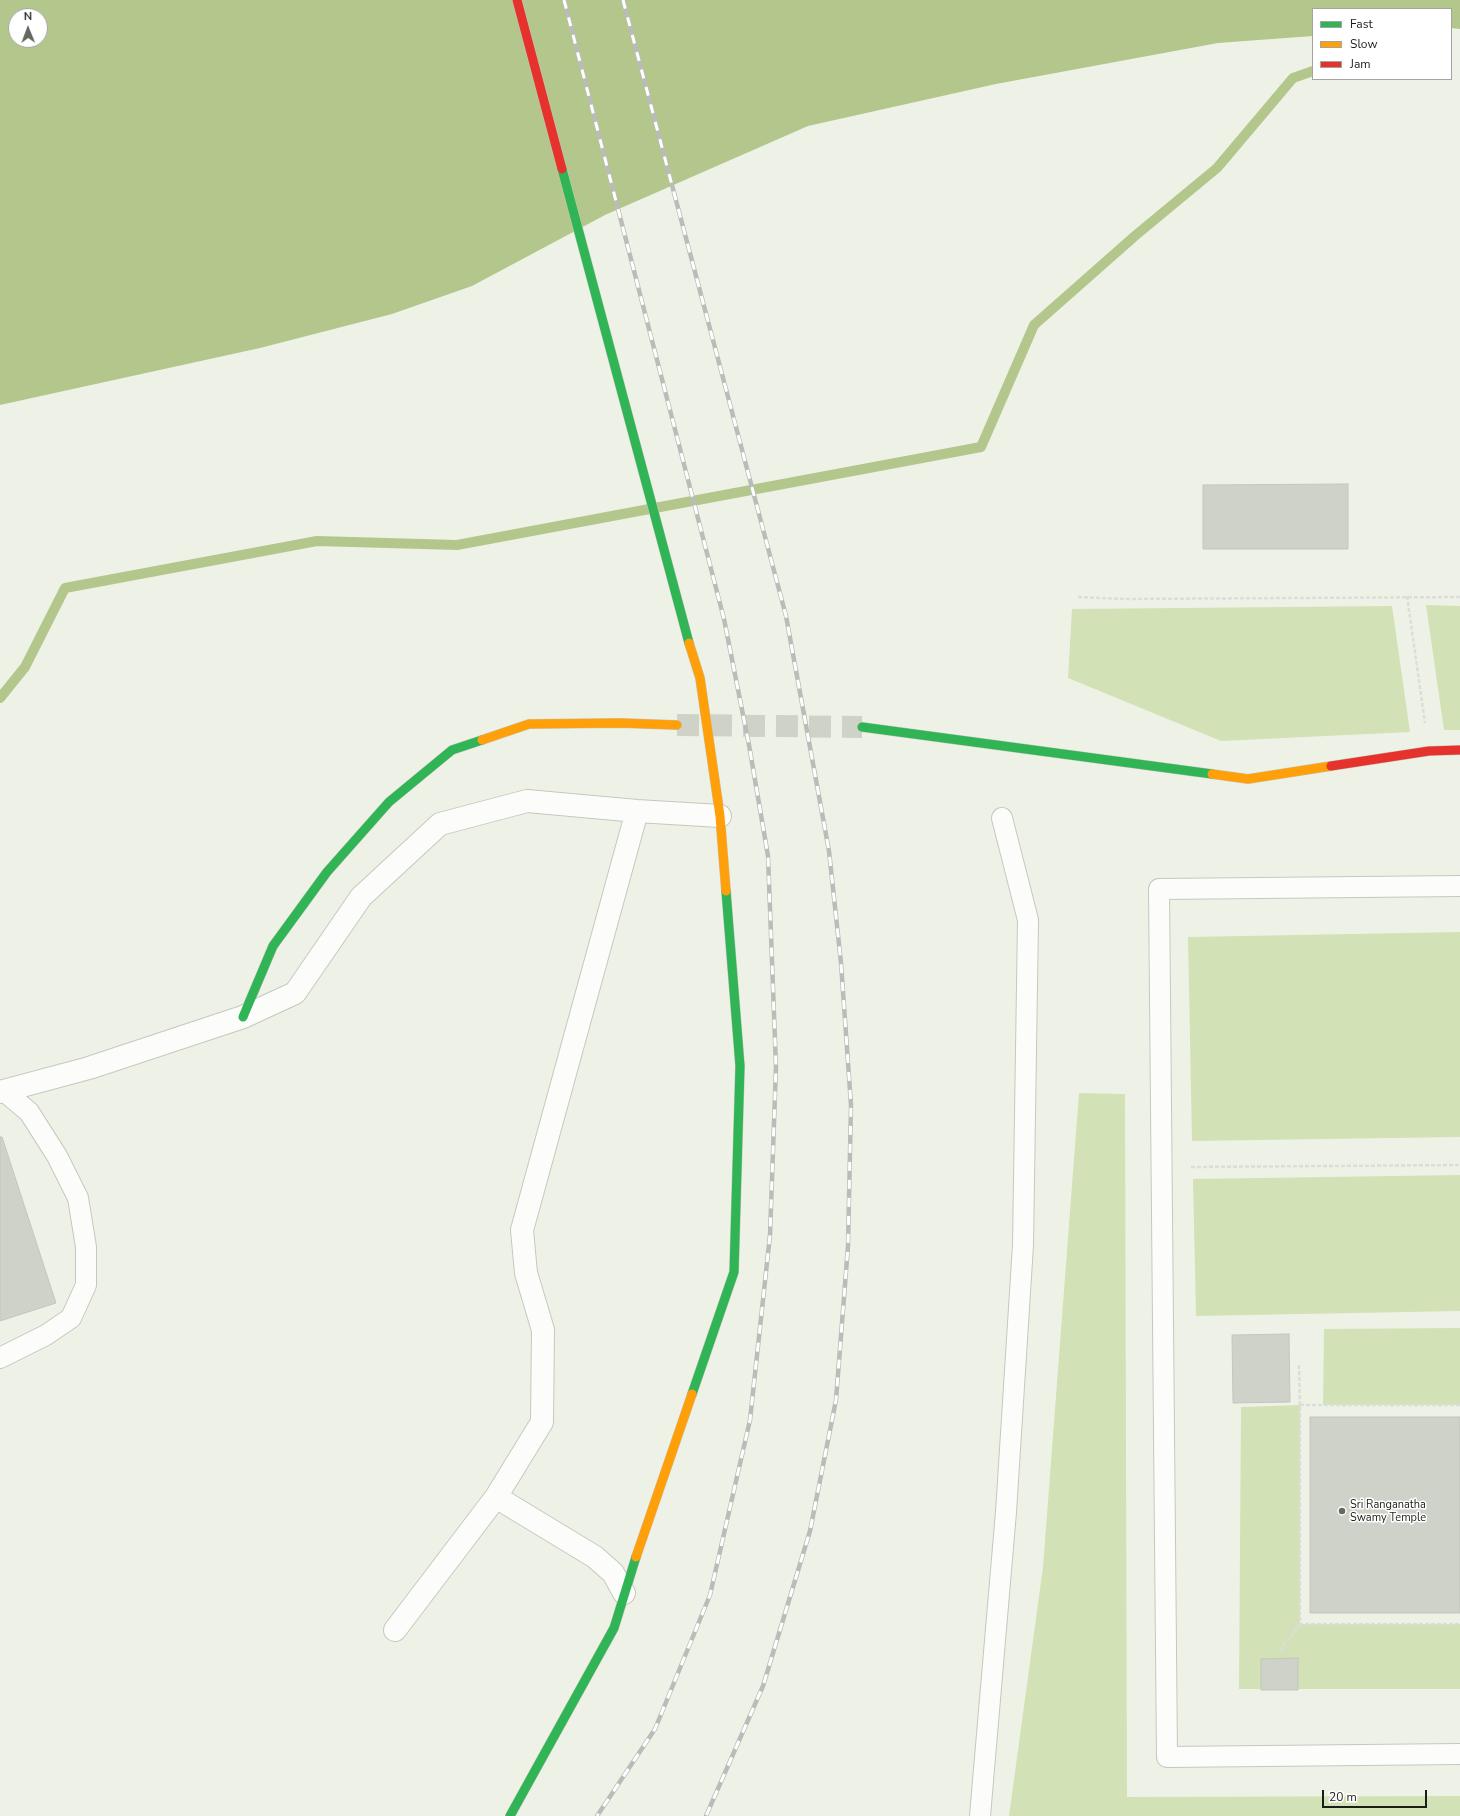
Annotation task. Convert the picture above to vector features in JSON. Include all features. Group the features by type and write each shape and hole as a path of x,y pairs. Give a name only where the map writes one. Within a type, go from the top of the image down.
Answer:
{"street":[{"path":"510,1816 614,1628 624,1593 734,1272 740,1066 720,816 700,678 687,635 517,0"},
{"path":"243,1017 273,946 327,872 389,802 452,750 529,724 620,723 677,725"},
{"path":"862,726 1248,779 1429,751 1460,750"},
{"path":"2,1092 89,1068 243,1017 295,993 361,897 440,824 527,801 637,811 720,816"},
{"path":"394,1630 496,1497 542,1422 543,1330 526,1273 522,1230 637,811"},
{"path":"496,1497 595,1557 613,1573 624,1593"}],"lane":[{"path":"980,1816 1006,1512 1023,1245 1028,920 1002,818"},
{"path":"1460,886 1159,889 1167,1757 1460,1754"},
{"path":"0,1358 46,1335 71,1318 86,1285 86,1247 78,1198 57,1156 29,1112 2,1092"}],"path":[{"path":"1408,596 1429,751"},
{"path":"1078,597 1127,599 1460,596"},
{"path":"1162,1167 1460,1165"},
{"path":"1280,1651 1300,1624 1299,1365"},
{"path":"1300,1405 1460,1405"},
{"path":"1300,1624 1460,1624"}],"shaded area":[{"path":"0,0 1460,0 1460,29 1452,28 1452,8 1312,8 1312,36 1218,43 996,84 808,126 605,215 472,286 392,314 260,348 0,405"},
{"path":"1426,605 1460,606 1460,730 1444,730"},
{"path":"1392,606 1410,732 1221,741 1068,678 1072,609"},
{"path":"1460,932 1460,1137 1192,1141 1188,937"},
{"path":"1079,1093 1125,1094 1127,1797 1460,1796 1460,1816 1009,1816 1043,1567"},
{"path":"1460,1175 1460,1311 1196,1316 1193,1179"},
{"path":"1460,1328 1460,1405 1323,1405 1324,1329"},
{"path":"1300,1405 1300,1624 1460,1624 1460,1689 1239,1689 1241,1407"}],"building":[{"path":"1348,484 1348,549 1203,549 1203,485"},
{"path":"0,1137 2,1137 56,1303 0,1321"},
{"path":"1289,1334 1290,1402 1233,1403 1232,1335"},
{"path":"1310,1417 1460,1417 1460,1613 1310,1613"},
{"path":"1298,1658 1298,1690 1261,1690 1261,1659"}],"waterway":[{"path":"0,698 25,667 65,588 317,541 457,545 981,447 1034,325 1136,235 1217,168 1293,78 1312,71"}],"tunnel":[{"path":"677,725 862,727"}],"railway":[{"path":"564,0 724,619 749,745 768,856 776,1067 770,1235 750,1420 710,1595 655,1729 597,1816"},
{"path":"623,0 786,616 829,851 841,963 851,1105 848,1246 836,1400 810,1531 763,1686 706,1816"}],"traffic: fast":[{"path":"562,169 689,643"},
{"path":"862,727 1212,774"},
{"path":"243,1017 273,946 327,872 389,802 452,750 482,740"},
{"path":"692,1394 734,1272 740,1066 726,891"},
{"path":"510,1816 614,1628 636,1557"}],"traffic: slow":[{"path":"689,643 700,678 720,816 726,891"},
{"path":"482,740 529,724 620,723 677,725"},
{"path":"1212,774 1248,779 1331,766"},
{"path":"636,1557 692,1394"}],"traffic: jam":[{"path":"517,0 562,169"},
{"path":"1331,766 1429,751 1460,750"}],"place":[{"name":"Sri Ranganatha Swamy Temple","path":"1342,1511"}]}
